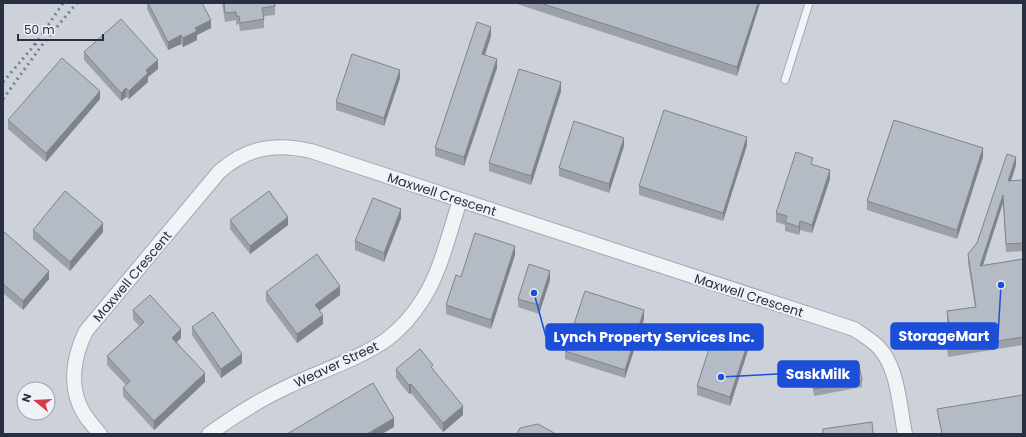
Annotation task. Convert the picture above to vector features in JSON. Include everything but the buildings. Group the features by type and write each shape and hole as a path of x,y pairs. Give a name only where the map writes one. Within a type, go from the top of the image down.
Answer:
{"street":[{"name":"Maxwell Crescent","path":"100,434 82,411 75,386 74,363 80,342 86,330 228,163 239,156 263,148 275,147 299,148 311,151 854,330 870,339 882,351 891,367 905,434"},
{"name":"Weaver Street","path":"209,434 227,421 266,398 286,387 370,350 398,330 411,316 424,298 434,278 460,200"}],"lane":[{"path":"785,80 809,3"}],"shaded area":[{"path":"3,3 1023,3 1023,434 3,434"}],"railway":[{"path":"35,45 63,3"},
{"path":"3,99 45,41 77,3"},
{"path":"3,82 36,42"}],"place":[{"name":"StorageMart","path":"1001,285"},
{"name":"Lynch Property Services Inc.","path":"534,293"},
{"name":"SaskMilk","path":"721,377"}]}
